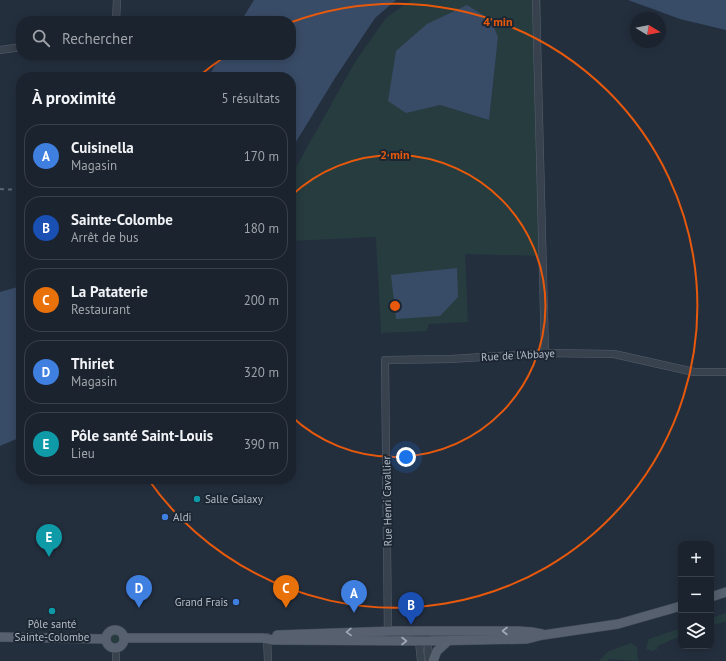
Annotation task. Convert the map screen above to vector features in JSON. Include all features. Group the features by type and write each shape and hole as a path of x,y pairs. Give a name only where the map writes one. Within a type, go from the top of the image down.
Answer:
{"main road":[{"path":"714,596 726,592"},
{"path":"265,638 291,634 388,631 448,641 527,639 543,635 618,624 678,607"},
{"path":"114,631 121,633 124,638 121,646 116,648 108,646 106,639 109,633 114,631"},
{"path":"124,638 265,638 388,641 423,637 518,631 532,632 543,635"},
{"path":"0,637 106,639"},
{"path":"432,661 437,651 448,641"}],"street":[{"path":"116,0 116,16"},
{"path":"536,0 545,353"},
{"path":"0,50 16,48"},
{"name":"Rue de l'Abbaye","path":"385,360 451,359 545,353 614,354 694,372 726,372"},
{"name":"Rue Henri Cavallier","path":"385,360 388,641"},
{"path":"421,661 423,637"},
{"path":"423,637 429,661"},
{"path":"265,638 268,661"},
{"path":"116,648 116,661"}],"green space":[{"path":"411,0 541,0 542,256 465,254 468,322 429,324 427,331 381,333 376,237 296,241 296,167 355,62 386,18","holes":["498,37 489,120 440,105"]},
{"path":"726,613 726,621 714,625 714,617"},
{"path":"678,629 678,637 658,646 657,649 652,651 646,649 649,639"},
{"path":"115,634 119,636 121,640 119,644 115,646 111,644 109,640 111,636"},
{"path":"631,643 637,647 638,661 608,659 608,661 599,661 607,652"}],"water":[{"path":"254,0 396,0 375,18 335,78 296,142 296,72 211,72 218,60 296,60 296,16 244,16"},
{"path":"628,0 726,0 726,30 680,19 666,14 666,12 661,12"},
{"path":"467,5 491,20 498,37 489,120 440,105 406,113 388,101 396,51 427,24"},
{"path":"457,268 458,297 440,316 396,319 391,275"},
{"path":"16,287 16,439 0,446 0,292"}],"railway":[{"path":"0,189 16,190"}],"place":[{"name":"Salle Galaxy","path":"197,499"},
{"name":"Aldi","path":"165,517"},
{"name":"Pôle santé Saint-Louis","path":"49,557"},
{"name":"Grand Frais","path":"236,602"},
{"name":"Thiriet","path":"139,608"},
{"name":"La Pataterie","path":"286,608"},
{"name":"Pôle santé Sainte-Colombe","path":"52,611"},
{"name":"Cuisinella","path":"354,613"},
{"name":"Sainte-Colombe","path":"411,625"}]}
